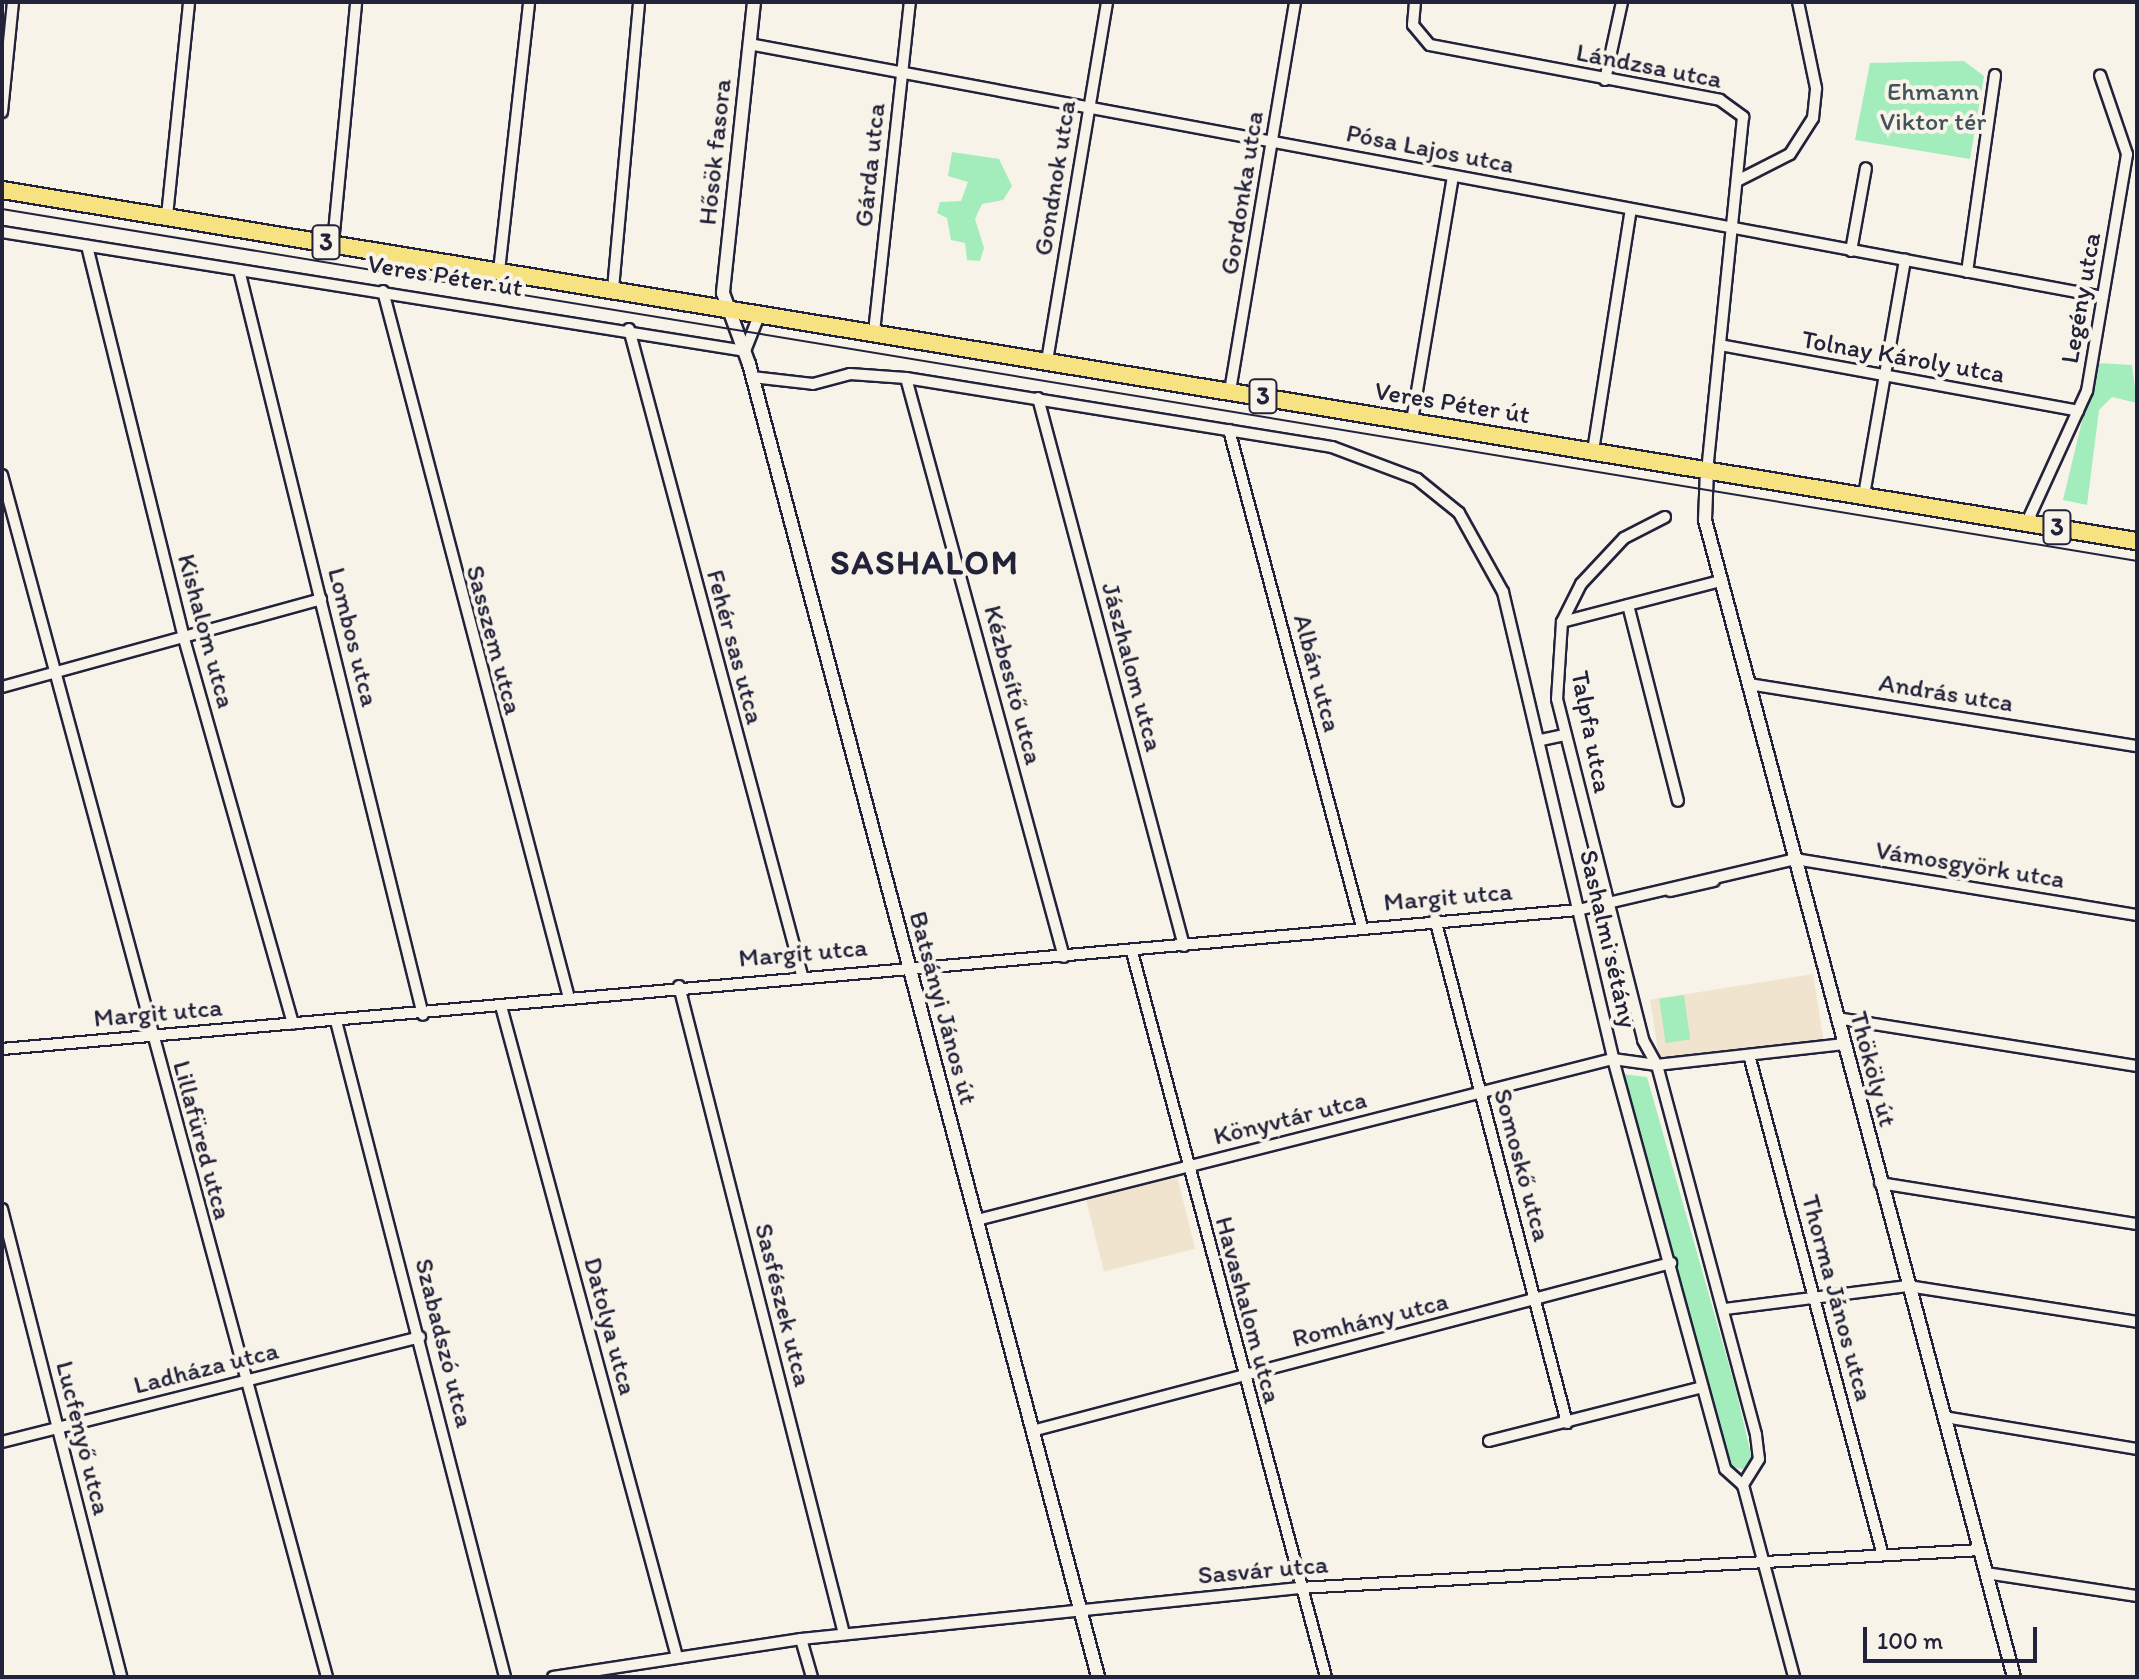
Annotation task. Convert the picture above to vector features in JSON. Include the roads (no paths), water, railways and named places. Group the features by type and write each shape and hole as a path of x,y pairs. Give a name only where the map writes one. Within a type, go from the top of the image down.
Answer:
{"main road":[{"name":"Veres Péter út","path":"2,190 2137,541"}],"street":[{"path":"2,112 13,2"},
{"path":"167,216 189,2"},
{"path":"333,243 356,2"},
{"path":"499,271 529,2"},
{"path":"613,289 639,2"},
{"name":"Hősök fasora","path":"726,307 754,2"},
{"name":"Gárda utca","path":"874,332 910,2"},
{"name":"Gondnok utca","path":"1047,361 1107,2"},
{"name":"Gordonka utca","path":"1230,391 1295,2"},
{"name":"Lándzsa utca","path":"1415,2 1413,25 1430,45 1735,107 1744,123 1707,470"},
{"path":"1605,80 1622,2"},
{"path":"1737,181 1790,154 1812,130 1816,88 1798,2"},
{"name":"Pósa Lajos utca","path":"749,44 2103,297"},
{"path":"1967,272 1995,75"},
{"name":"Legény utca","path":"2027,522 2078,411 2132,153 2100,75"},
{"path":"1851,251 1866,168"},
{"path":"1412,421 1453,176"},
{"path":"1593,451 1631,209"},
{"name":"Veres Péter út","path":"2,232 629,329 745,351"},
{"name":"Kishalom utca","path":"87,246 183,635 293,1024"},
{"path":"1864,495 1905,260"},
{"name":"Lombos utca","path":"239,270 423,1015"},
{"name":"Sasszem utca","path":"383,291 569,998"},
{"name":"Batsányi János út","path":"726,307 745,351 1098,1677"},
{"path":"745,351 760,313"},
{"name":"Fehér sas utca","path":"629,329 802,975"},
{"name":"Tolnay Károly utca","path":"1720,345 2078,411"},
{"path":"752,377 813,384 850,374 906,378 1229,430"},
{"name":"Kézbesítő utca","path":"906,378 1064,957"},
{"name":"Jászhalom utca","path":"1038,398 1184,946"},
{"name":"Sashalmi sétány","path":"1229,430 1361,455 1436,491 1480,542 1503,592 1541,740 1613,1059 1725,1469 1743,1485 1794,1677"},
{"name":"Albán utca","path":"1229,430 1362,927"},
{"name":"Thököly út","path":"1707,470 1703,505 1721,581 2014,1677"},
{"name":"Lillafüred utca","path":"2,475 51,673 243,1381 327,1677"},
{"name":"Talpfa utca","path":"1608,904 1564,735 1555,659 1562,622 1611,549 1665,517"},
{"path":"1562,622 1721,581"},
{"path":"2,687 321,599"},
{"path":"1628,605 1678,801"},
{"name":"András utca","path":"1749,684 2137,746"},
{"path":"1541,740 1564,735"},
{"name":"Margit utca","path":"2,1049 423,1015 802,975 1132,952 1435,919 1578,910 1715,881 1795,859"},
{"name":"Vámosgyörk utca","path":"1795,859 2137,915"},
{"name":"Sashalmi sétány","path":"1608,904 1643,1040 1657,1065 1725,1309 1759,1459 1743,1485"},
{"name":"Somoskő utca","path":"1435,919 1567,1423"},
{"name":"Havashalom utca","path":"1132,952 1299,1588 1326,1677"},
{"name":"Sasfészek utca","path":"679,986 844,1634"},
{"name":"Datolya utca","path":"501,1006 677,1657"},
{"path":"1837,1018 2137,1066"},
{"name":"Szabadszó utca","path":"336,1021 420,1337 505,1677"},
{"path":"1613,1059 1657,1065 1844,1044"},
{"name":"Thorma János utca","path":"1749,1055 1882,1552"},
{"name":"Könyvtár utca","path":"977,1220 1613,1059"},
{"path":"1880,1183 2137,1224"},
{"name":"Lucfenyő utca","path":"2,1209 121,1677"},
{"name":"Romhány utca","path":"1032,1431 1671,1263"},
{"path":"1725,1309 1815,1295 1908,1286 2137,1322"},
{"name":"Ladháza utca","path":"2,1442 420,1337"},
{"path":"1489,1441 1702,1387"},
{"path":"1944,1417 2137,1449"},
{"name":"Sasvár utca","path":"553,1677 801,1639 1299,1588 1763,1558 1980,1550"},
{"path":"1986,1573 2137,1596"},
{"path":"801,1639 812,1677"},
{"path":"634,1664 637,1677"}],"tram line":[{"path":"2,209 2137,561"}],"district":[{"name":"SASHALOM","path":"925,563"}],"park label":[{"name":"Ehmann Viktor tér","path":"1933,107"}]}
